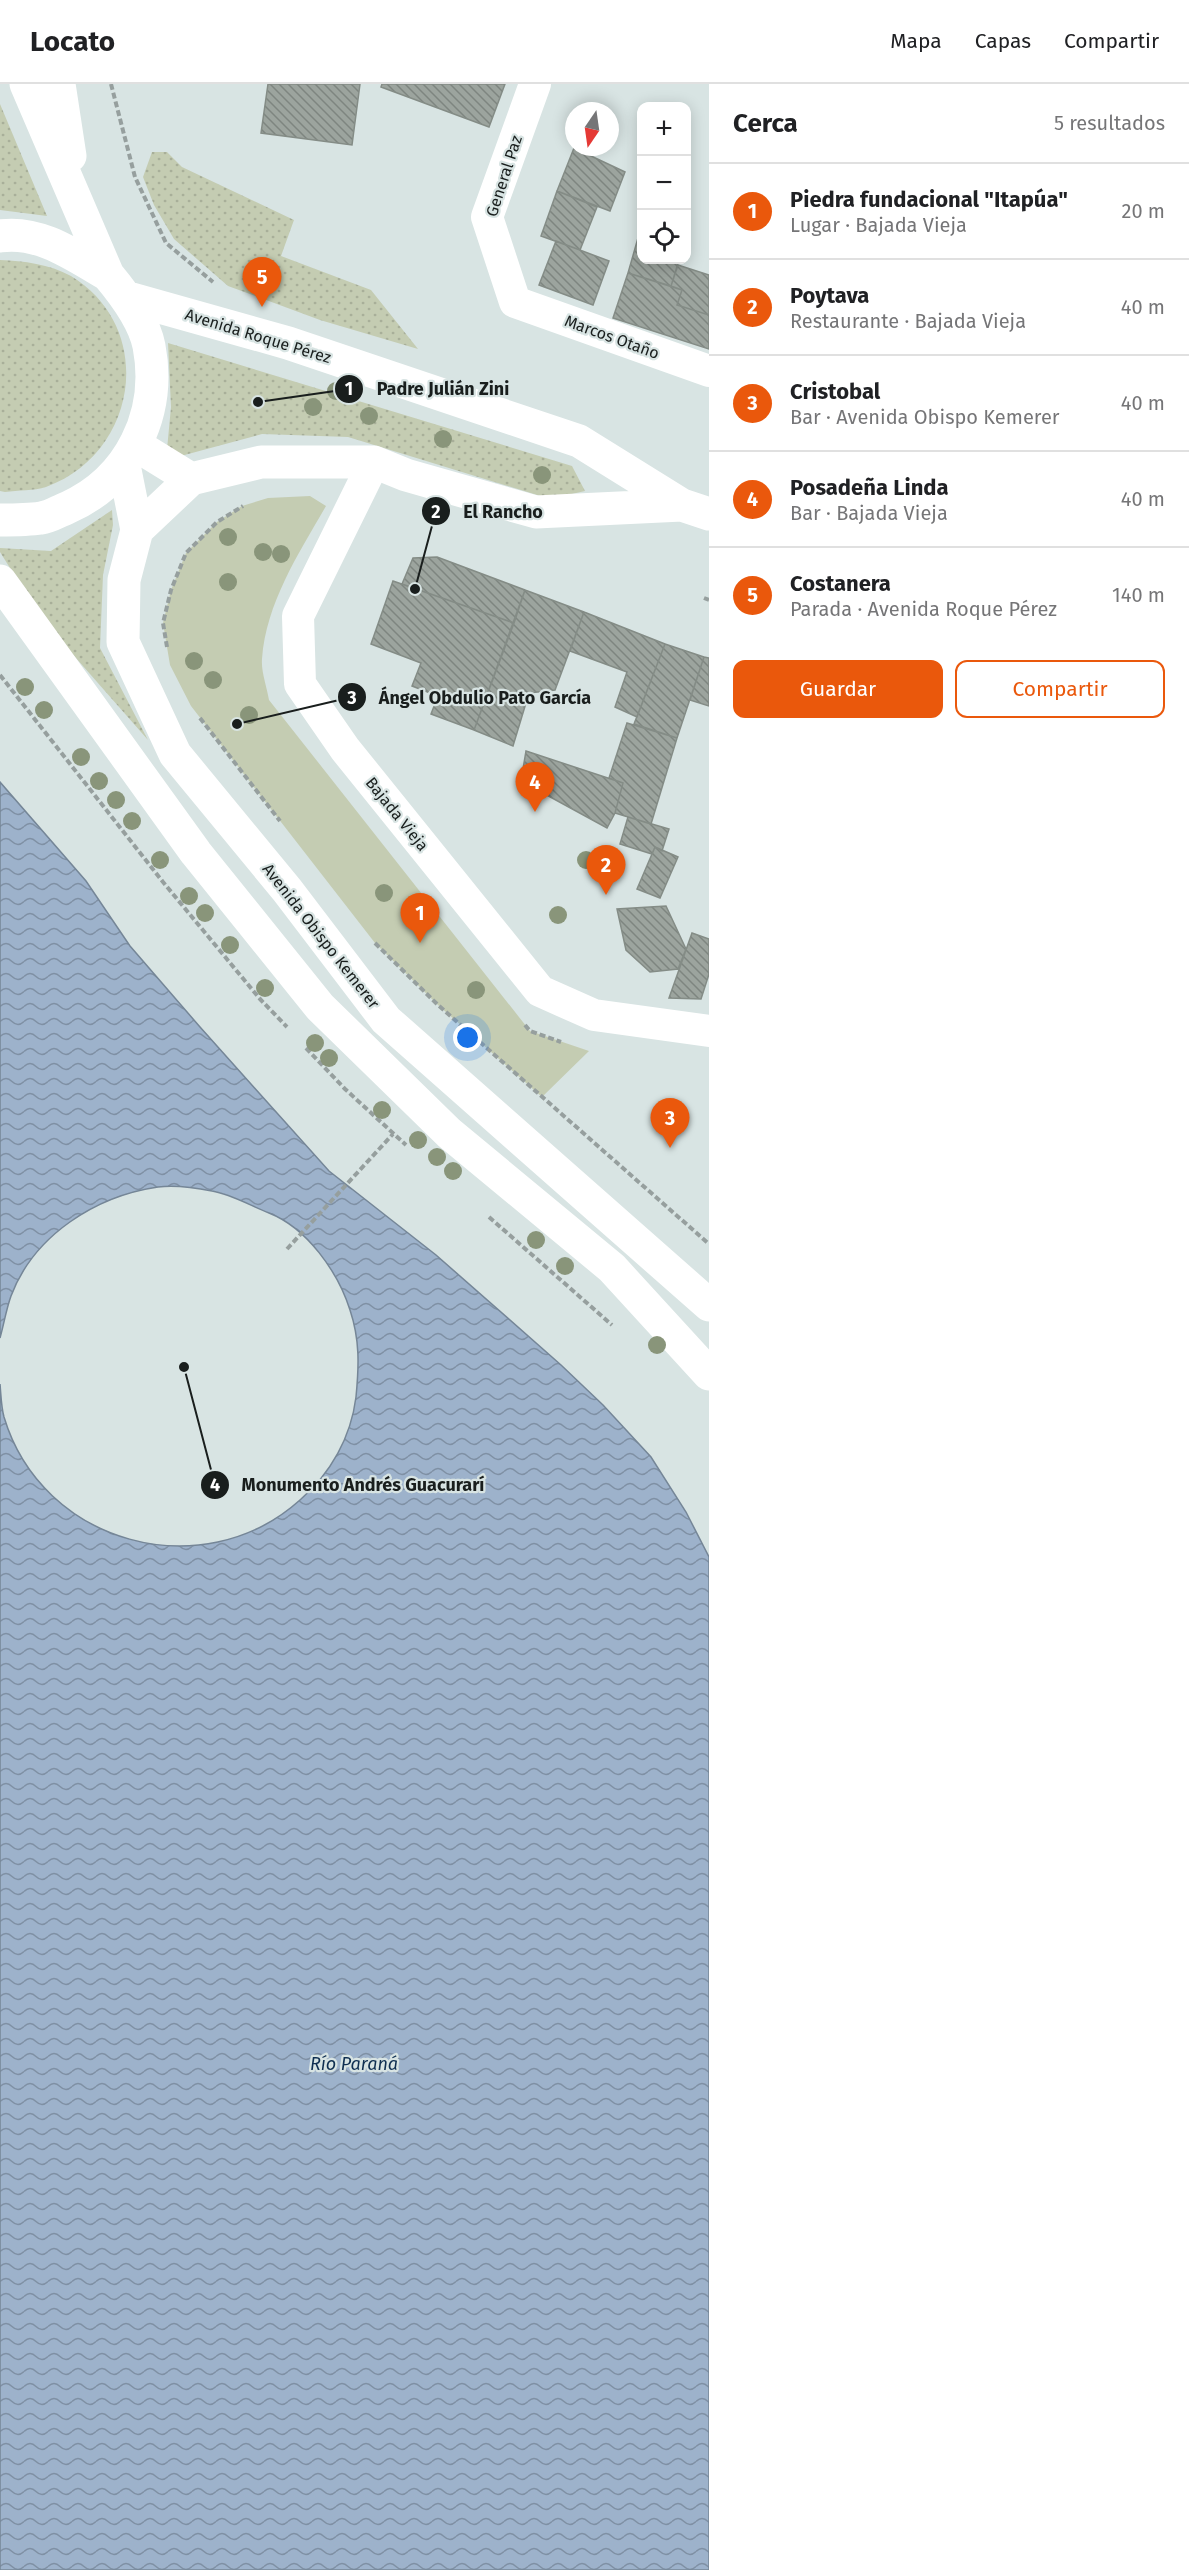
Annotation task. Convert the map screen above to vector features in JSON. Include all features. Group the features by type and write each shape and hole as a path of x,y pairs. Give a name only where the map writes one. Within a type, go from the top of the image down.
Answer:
{"main road":[{"path":"26,84 76,199"},
{"path":"59,84 76,199"},
{"name":"Avenida Obispo Kemerer","path":"0,520 43,518 88,498 130,455 152,396 149,345 76,199"},
{"path":"0,236 50,241 118,286"},
{"name":"Avenida Roque Pérez","path":"118,286 579,441 696,509"},
{"path":"130,455 191,479 137,530"},
{"name":"Avenida Obispo Kemerer","path":"130,455 137,530 124,580 123,642 174,754 288,890 386,1020 709,1305"},
{"name":"Avenida Roque Pérez","path":"191,479 261,462 374,462 406,475 536,512 696,509"},
{"path":"0,581 196,853 320,1007 449,1133 612,1268 709,1374"}],"street":[{"name":"General Paz","path":"515,302 487,217 535,84"},
{"name":"Marcos Otaño","path":"515,302 709,371"},
{"name":"Bajada Vieja","path":"374,462 298,616 300,684 345,749 540,991 594,1015 709,1031"}],"path":[{"path":"111,84 135,177 166,243 217,286"},
{"path":"168,654 164,623 171,590 186,554 217,522 251,503"},
{"path":"198,715 283,824"},
{"path":"368,934 438,1005 709,1244"},
{"path":"287,1249 352,1181"}],"green space":[{"path":"0,104 47,216 0,210"},
{"path":"152,152 167,152 182,167 294,220 281,256 371,290 418,349 320,320 228,286 174,239 154,205 143,177"},
{"path":"0,260 36,264 71,276 98,299 116,326 125,357 125,389 117,419 101,447 77,471 46,487 5,492 0,491"},
{"path":"168,343 572,466 585,491 550,499 348,437 262,434 166,460 171,407"},
{"path":"310,496 326,506 285,579 270,618 262,659 269,700 530,1031 589,1051 542,1097 438,1005 375,943 191,706 170,665 163,623 171,590 186,553 217,522 242,506 268,498"},
{"path":"112,510 113,525 103,575 100,648 148,740 68,649 30,600 0,552 0,548 51,551"}],"water":[{"name":"Río Paraná","path":"0,782 86,881 130,946 329,1171 436,1255 561,1365 603,1405 651,1457 686,1512 709,1557 709,2570 0,2570 0,1384 4,1417 24,1461 52,1496 89,1522 130,1539 173,1546 218,1542 261,1527 300,1500 330,1466 350,1426 356,1397 358,1364 356,1332 345,1296 329,1267 308,1240 283,1220 234,1197 193,1188 158,1187 135,1192 90,1209 70,1222 51,1237 21,1274 11,1296 0,1338"}],"building":[{"path":"268,84 360,84 352,145 261,133"},
{"path":"382,84 505,84 489,127 381,87"},
{"path":"571,156 591,156 625,172 610,211 557,191"},
{"path":"557,191 597,207 580,250 541,236"},
{"path":"556,241 609,261 593,305 539,285"},
{"path":"637,242 637,264 678,264 671,286 628,273"},
{"path":"678,265 709,275 709,315 677,305 682,290 671,286"},
{"path":"628,273 682,290 677,305 709,315 709,349 613,318"},
{"path":"437,557 525,590 514,623 402,584 413,558"},
{"path":"393,581 514,623 474,730 431,714 438,696 412,686 421,663 371,644"},
{"path":"525,590 584,612 555,690 529,693 513,746 474,730"},
{"path":"584,612 665,644 637,717 615,707 627,672 570,651"},
{"path":"665,644 704,657 677,738 634,724"},
{"path":"704,657 709,658 709,706 690,700"},
{"path":"627,723 677,738 651,824 615,813 623,783 609,778"},
{"path":"526,751 623,783 615,813 607,828 521,781"},
{"path":"628,817 669,829 662,851 655,847 652,854 620,844"},
{"path":"655,847 678,857 660,898 637,889"},
{"path":"666,906 686,949 678,969 650,972 626,950 617,909"},
{"path":"692,933 709,939 709,974 701,999 669,998"}],"place":[{"name":"Costanera","path":"262,307"},
{"name":"Padre Julián Zini","path":"258,402"},
{"name":"El Rancho","path":"415,589"},
{"name":"Ángel Obdulio Pato García","path":"237,724"},
{"name":"Posadeña Linda","path":"535,812"},
{"name":"Poytava","path":"606,895"},
{"name":"Piedra fundacional \"Itapúa\"","path":"420,943"},
{"name":"Cristobal","path":"670,1148"},
{"name":"Monumento Andrés Guacurarí","path":"184,1367"}]}
